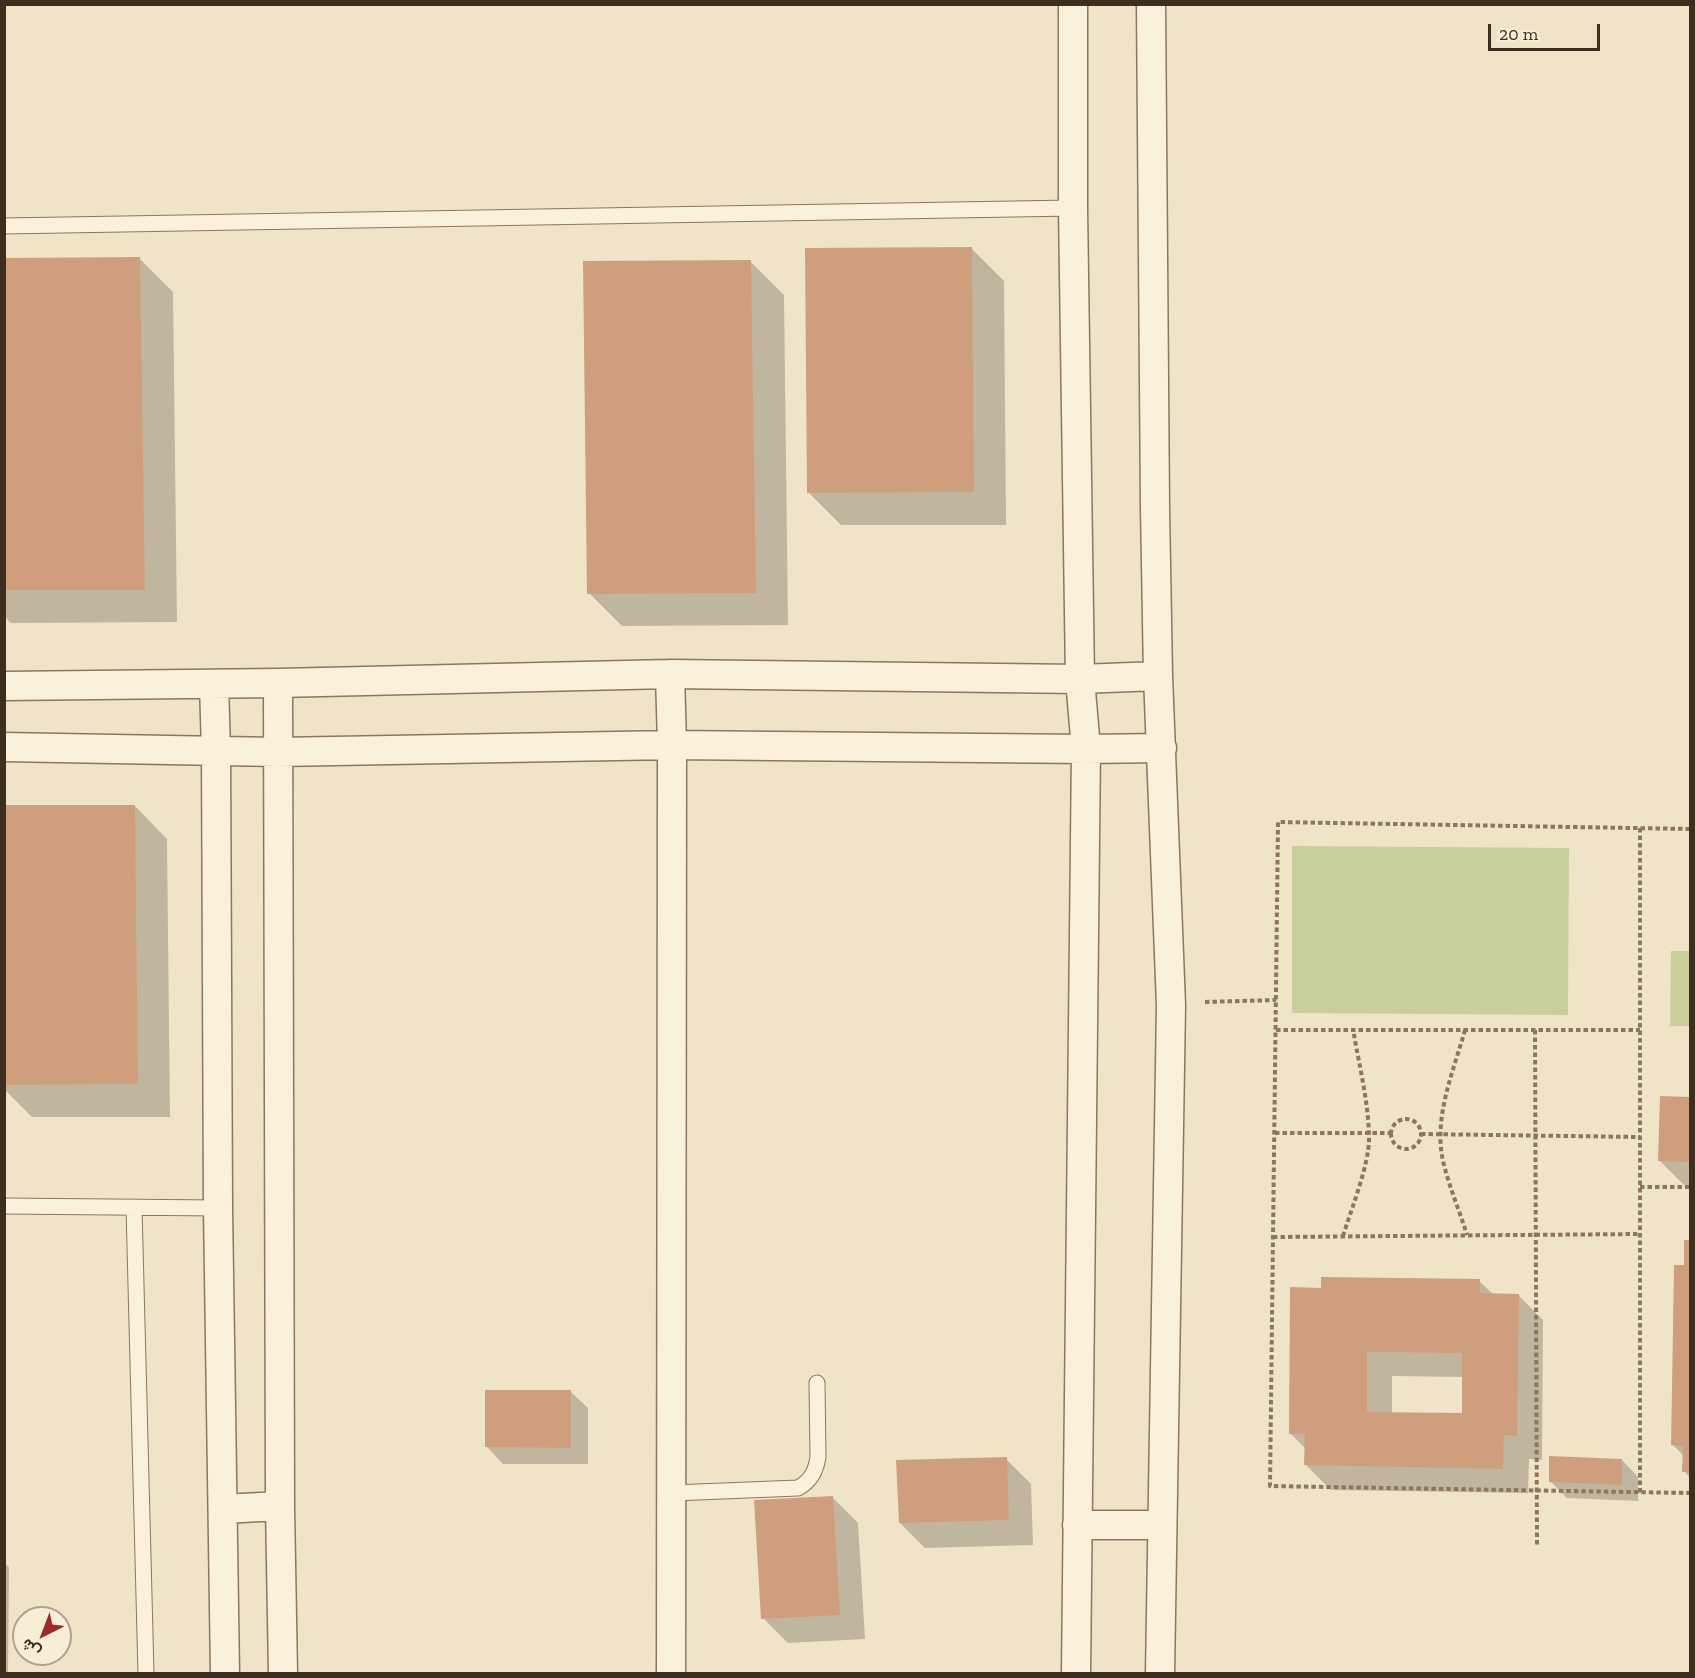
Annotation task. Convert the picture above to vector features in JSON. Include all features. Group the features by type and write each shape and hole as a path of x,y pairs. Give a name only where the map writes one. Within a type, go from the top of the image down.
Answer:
{"street":[{"path":"1073,4 1073,208 1080,679 1086,749 1076,1674"},
{"path":"1152,4 1158,676 1172,1005 1160,1674"},
{"path":"4,686 278,683 670,674 1080,679 1158,676"},
{"path":"670,674 672,746 671,1674"},
{"path":"278,683 280,1506 283,1674"},
{"path":"214,684 218,1208 225,1674"},
{"path":"4,747 278,752 672,746 1162,748"},
{"path":"223,1509 280,1506"},
{"path":"1077,1525 1162,1525"}],"lane":[{"path":"4,226 1073,208"},
{"path":"4,1206 218,1208"},
{"path":"134,1208 146,1674"},
{"path":"672,1493 798,1488 806,1484 816,1468 818,1457 817,1383"}],"path":[{"path":"1690,829 1278,822 1270,1486 1690,1493"},
{"path":"1640,828 1640,1492"},
{"path":"1172,1005 1276,1000"},
{"path":"1343,1236 1367,1155 1369,1134 1353,1029"},
{"path":"1276,1030 1640,1030"},
{"path":"1465,1030 1444,1106 1441,1135 1444,1165 1467,1235"},
{"path":"1535,1030 1537,1546"},
{"path":"1403,1119 1414,1122 1421,1134 1416,1145 1406,1149 1395,1144 1391,1133 1395,1123 1403,1119"},
{"path":"1275,1133 1391,1133"},
{"path":"1421,1134 1640,1137"},
{"path":"1640,1187 1690,1187"},
{"path":"1273,1237 1639,1234"}],"green space":[{"path":"1292,846 1569,848 1568,1015 1292,1013"},
{"path":"1671,951 1690,951 1690,1026 1670,1026"}],"building":[{"path":"972,247 974,492 807,493 805,248"},
{"path":"140,257 145,590 5,590 5,258"},
{"path":"751,260 756,593 587,594 583,261"},
{"path":"4,805 135,805 138,1084 4,1085"},
{"path":"1660,1096 1690,1097 1690,1162 1658,1161"},
{"path":"1684,1240 1690,1240 1690,1472 1682,1472 1683,1446 1671,1445 1674,1265 1684,1265"},
{"path":"1321,1277 1480,1279 1480,1293 1519,1294 1517,1436 1504,1435 1503,1469 1304,1465 1305,1434 1289,1434 1290,1287 1321,1288","holes":["1367,1352 1462,1353 1462,1413 1367,1412"]},
{"path":"485,1390 571,1390 571,1448 485,1447"},
{"path":"1549,1456 1622,1459 1622,1485 1549,1482"},
{"path":"1007,1457 1009,1520 899,1523 896,1460"},
{"path":"833,1496 840,1615 761,1619 754,1500"}]}
